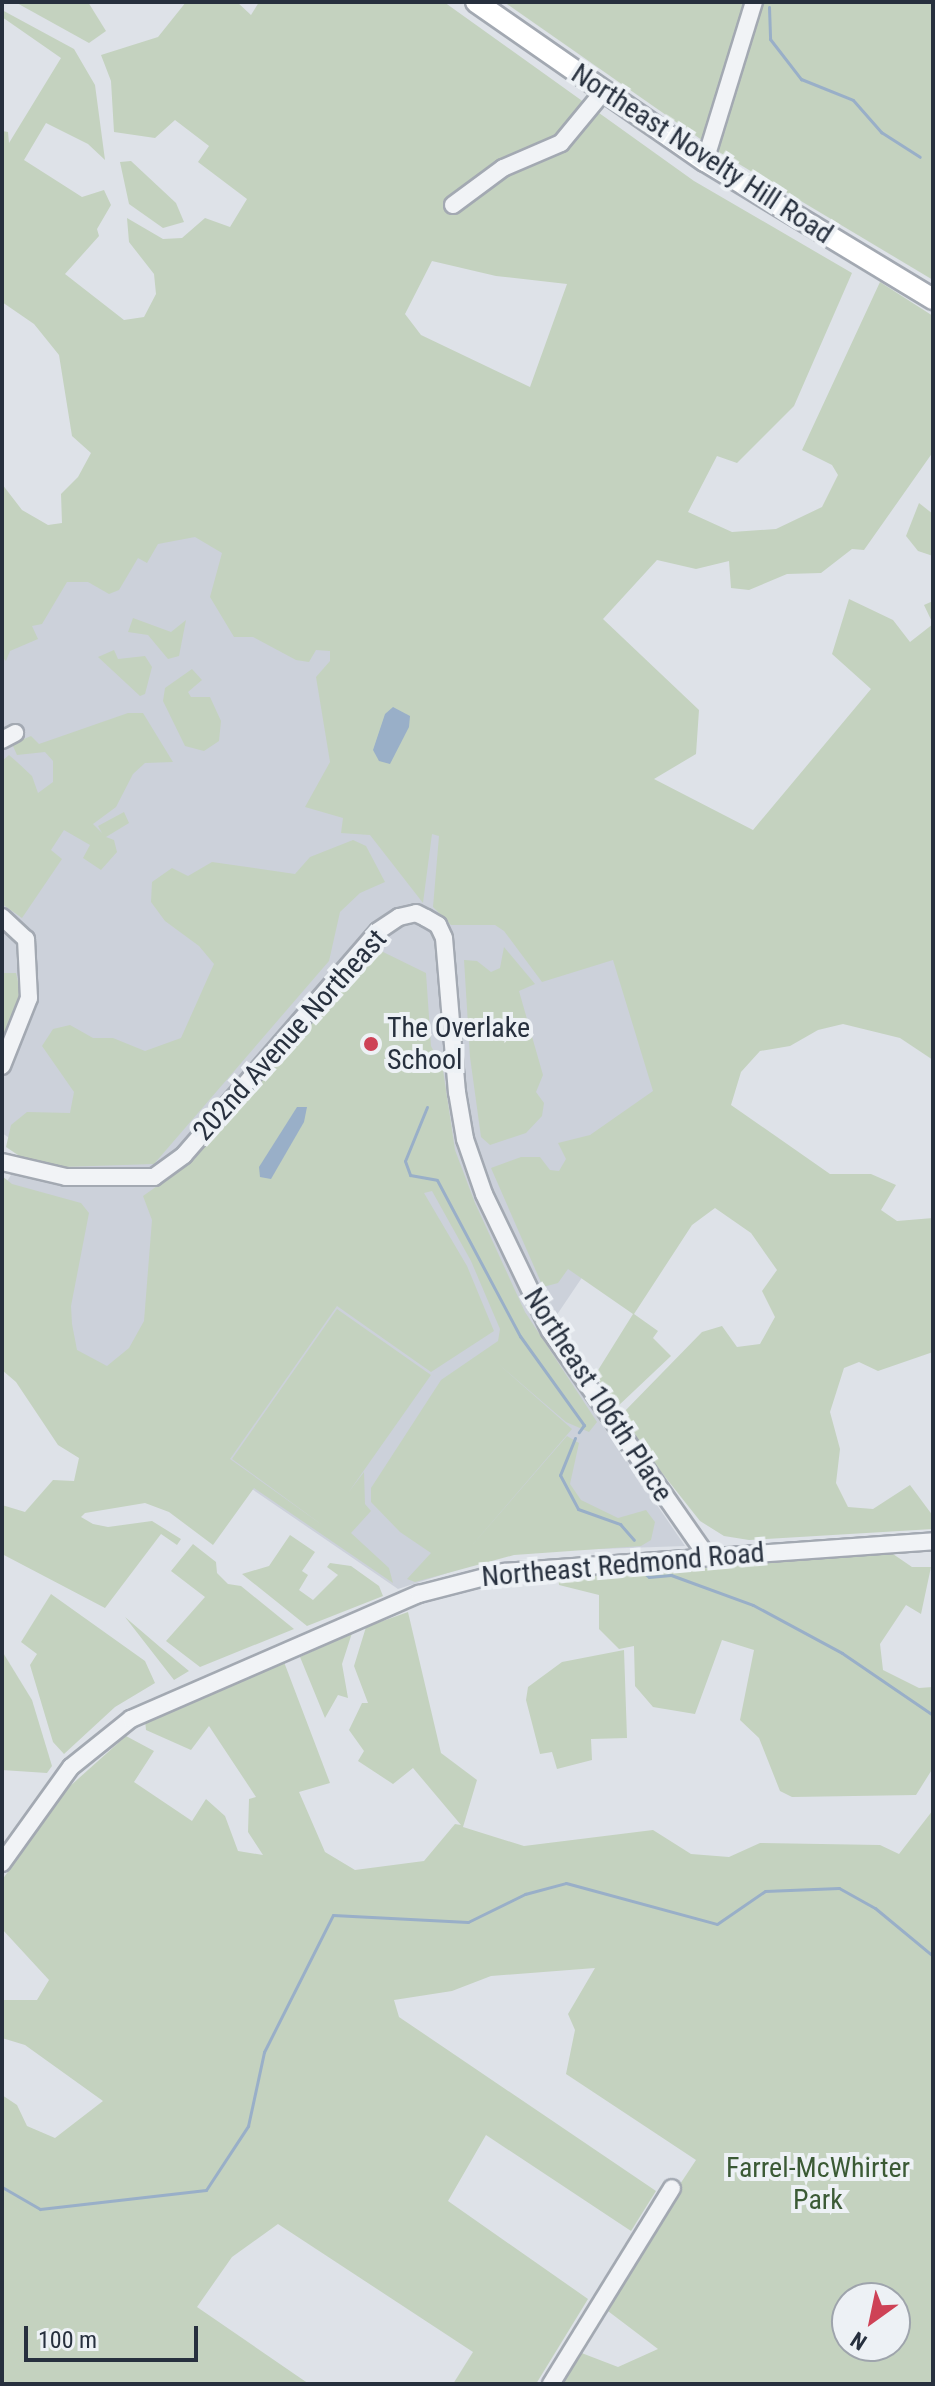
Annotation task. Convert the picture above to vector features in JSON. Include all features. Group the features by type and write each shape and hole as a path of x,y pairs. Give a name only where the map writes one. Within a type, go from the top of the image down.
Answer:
{"main road":[{"name":"Northeast Novelty Hill Road","path":"476,2 705,161 933,299"}],"street":[{"path":"705,161 754,2"},
{"path":"453,205 503,168 561,143 603,92"},
{"name":"202nd Avenue Northeast","path":"2,1162 36,1174 94,1179 141,1179 171,1167 378,931 416,913"},
{"name":"Northeast 106th Place","path":"416,913 438,925 444,938 457,1092 465,1139 484,1194 550,1331 707,1556"},
{"path":"2,917 26,939 27,977 27,1015 2,1066"},
{"name":"Northeast Redmond Road","path":"2,1863 71,1767 126,1722 164,1701 448,1584 504,1572 933,1541"},
{"path":"551,2384 672,2188"}],"shaded area":[{"name":"The Overlake School","path":"109,467 799,955 542,1337 685,1546 512,1552 398,1589 2,1318 2,1189 27,1150 2,1133 2,508 60,544"}],"green space":[{"path":"15,2 88,2 106,31 89,43"},
{"path":"186,2 237,2 251,15 259,2 444,2 694,181 852,273 794,406 737,463 717,456 688,512 732,532 776,529 822,507 838,475 832,465 802,450 880,282 933,316 933,452 864,550 852,549 821,573 787,574 749,590 731,588 729,561 696,569 657,560 603,619 699,710 696,754 654,779 753,830 871,689 832,654 849,599 893,620 910,642 933,624 933,1060 900,1038 843,1024 818,1030 790,1046 760,1051 741,1072 731,1105 830,1174 871,1174 896,1185 881,1210 897,1221 933,1218 933,1352 878,1371 859,1362 844,1368 830,1412 840,1449 836,1483 848,1507 873,1509 910,1485 933,1516 933,1529 749,1540 724,1536 700,1521 647,1454 621,1415 702,1332 722,1326 737,1347 760,1344 775,1317 762,1291 777,1270 751,1233 715,1208 692,1225 634,1314 658,1331 653,1338 671,1356 617,1407 595,1375 633,1314 568,1269 558,1283 543,1287 491,1168 521,1157 540,1157 550,1170 559,1171 566,1159 558,1143 590,1135 653,1091 613,960 542,982 504,931 495,925 451,925 433,907 439,836 432,834 423,903 370,835 341,833 343,818 305,807 330,762 316,677 330,661 330,651 316,650 309,662 296,660 253,637 234,637 210,597 222,553 195,537 158,544 147,563 138,558 119,590 109,594 88,582 67,582 42,624 32,626 38,639 10,651 6,661 2,657 2,484 22,510 48,525 62,523 61,494 78,477 91,453 72,436 59,355 34,324 2,302 2,131 8,132 9,143 61,58 2,17 2,10 74,49 95,85 105,160 88,144 46,123 24,160 82,197 104,190 111,205 97,229 99,236 65,274 124,320 144,317 156,294 154,274 129,242 127,218 163,239 182,238 205,218 230,227 247,199 198,162 209,146 175,120 155,138 114,132 111,81 101,55 158,37","holes":["432,261 496,276 567,284 530,387 421,335 405,314"]},
{"path":"504,2 933,2 933,280 719,152"},
{"path":"131,161 176,203 184,222 163,228 129,204 120,162"},
{"path":"919,503 933,514 933,556 918,551 906,536"},
{"path":"933,601 933,624 924,605"},
{"path":"133,618 171,632 186,620 179,656 168,659 148,635 128,632"},
{"path":"114,650 118,659 145,656 152,667 145,694 140,696 98,657"},
{"path":"192,669 202,680 188,692 191,697 210,697 221,721 219,741 204,751 185,746 163,701 165,688"},
{"path":"128,713 143,713 173,762 145,763 133,774 116,807 93,824 102,833 98,826 124,812 129,823 106,837 114,840 117,852 101,870 83,858 90,845 64,830 51,850 62,859 22,918 2,904 2,761 9,755 17,762 32,776 38,793 53,782 53,761 45,752 17,755 12,744 31,736 39,744"},
{"path":"353,840 366,846 385,882 360,893 340,912 329,961 154,1164 62,1167 24,1159 6,1147 11,1125 27,1112 70,1113 74,1092 42,1046 53,1029 70,1025 93,1038 113,1038 145,1051 181,1038 214,964 199,946 165,921 151,902 152,882 172,868 188,876 212,862 295,874 310,857"},
{"path":"504,947 535,984 519,991 543,1075 536,1092 544,1103 542,1116 526,1133 490,1145 481,1137 470,1057 464,960 477,961 491,972 500,968"},
{"path":"375,948 426,973 431,1046 443,1070 455,1150 475,1203 525,1312 597,1422 589,1432 566,1422 496,1362 572,1429 468,1550 567,1436 579,1443 570,1484 581,1500 618,1518 646,1510 655,1522 651,1540 641,1546 514,1555 415,1582 407,1579 431,1553 400,1532 371,1502 371,1488 441,1380 498,1341 500,1329 471,1261 432,1191 424,1193 467,1266 494,1331 431,1372 337,1306 230,1459 325,1527 232,1459 337,1309 431,1375 348,1493 364,1472 365,1504 371,1511 351,1533 389,1568 393,1583 254,1488 213,1545 169,1512 145,1503 85,1513 81,1517 108,1527 152,1521 181,1539 177,1545 161,1534 105,1608 2,1554 2,1505 25,1512 53,1480 74,1481 79,1458 58,1445 16,1382 2,1370 2,1176 12,1184 81,1203 89,1213 71,1306 72,1324 77,1350 107,1366 129,1348 144,1321 152,1220 143,1196 191,1162"},
{"path":"2,973 16,973 20,990 19,1010 2,1047"},
{"path":"290,1535 315,1552 302,1571 308,1575 299,1590 313,1600 338,1575 327,1567 330,1563 351,1566 379,1586 383,1596 307,1626 242,1574 269,1566"},
{"path":"193,1544 216,1562 217,1573 228,1584 241,1586 294,1629 200,1667 166,1641 205,1597 171,1571"},
{"path":"893,1554 912,1567 931,1567 921,1614 906,1605 880,1644 883,1670 919,1688 933,1687 933,1768 916,1795 792,1797 780,1791 759,1738 740,1720 754,1650 722,1640 695,1714 653,1707 635,1686 634,1646 619,1649 599,1629 599,1595 559,1585 558,1573"},
{"path":"51,1594 145,1661 155,1683 115,1707 64,1754 53,1742 30,1665 37,1654 21,1642"},
{"name":"Farrel-McWhirter Park","path":"408,1612 441,1753 477,1780 463,1827 524,1846 653,1830 691,1854 729,1857 760,1843 880,1845 899,1854 933,1810 933,2384 560,2384 579,2352 618,2367 658,2349 600,2305 696,2160 566,2074 575,2030 568,2014 595,1968 491,1976 452,1991 394,2000 399,2017 656,2191 631,2231 486,2135 448,2201 588,2299 536,2384 453,2384 473,2352 278,2224 232,2257 197,2307 309,2384 2,2384 2,2095 17,2105 27,2126 55,2138 103,2101 25,2045 2,2038 2,2000 37,2000 49,1980 2,1929 2,1880 69,1787 126,1736 154,1751 134,1782 192,1821 206,1799 225,1816 238,1851 263,1855 248,1832 249,1799 256,1797 209,1726 191,1750 146,1730 145,1720 284,1662 330,1783 299,1792 325,1852 355,1870 424,1861 455,1824 461,1825 413,1768 393,1784 358,1761 364,1751 349,1730 362,1703 368,1703 354,1666 366,1627"},
{"path":"125,1617 160,1647 189,1671 174,1680"},
{"path":"352,1633 342,1664 348,1698 338,1695 325,1718 300,1657"},
{"path":"624,1650 627,1738 591,1739 592,1760 557,1769 552,1752 540,1754 526,1700 528,1687 562,1662"},
{"path":"2,1651 32,1700 52,1766 47,1773 2,1770"}],"water":[{"path":"393,707 410,716 409,727 390,764 379,761 373,750 385,714"},
{"path":"297,1107 307,1107 304,1122 271,1179 260,1177 259,1167"}],"waterway":[{"path":"769,7 770,39 801,79 853,100 881,132 920,157"},
{"path":"427,1107 405,1161 410,1175 437,1180 520,1336 584,1425 579,1432"},
{"path":"575,1438 560,1475 578,1509 620,1524 634,1540"},
{"path":"642,1571 649,1577 671,1575 753,1605 842,1653 933,1715"},
{"path":"2,2187 40,2209 206,2190 248,2126 264,2052 333,1915 468,1922 525,1894 566,1883 717,1924 765,1891 839,1888 875,1908 933,1956"}],"place":[{"name":"The Overlake School","path":"371,1044"}]}
